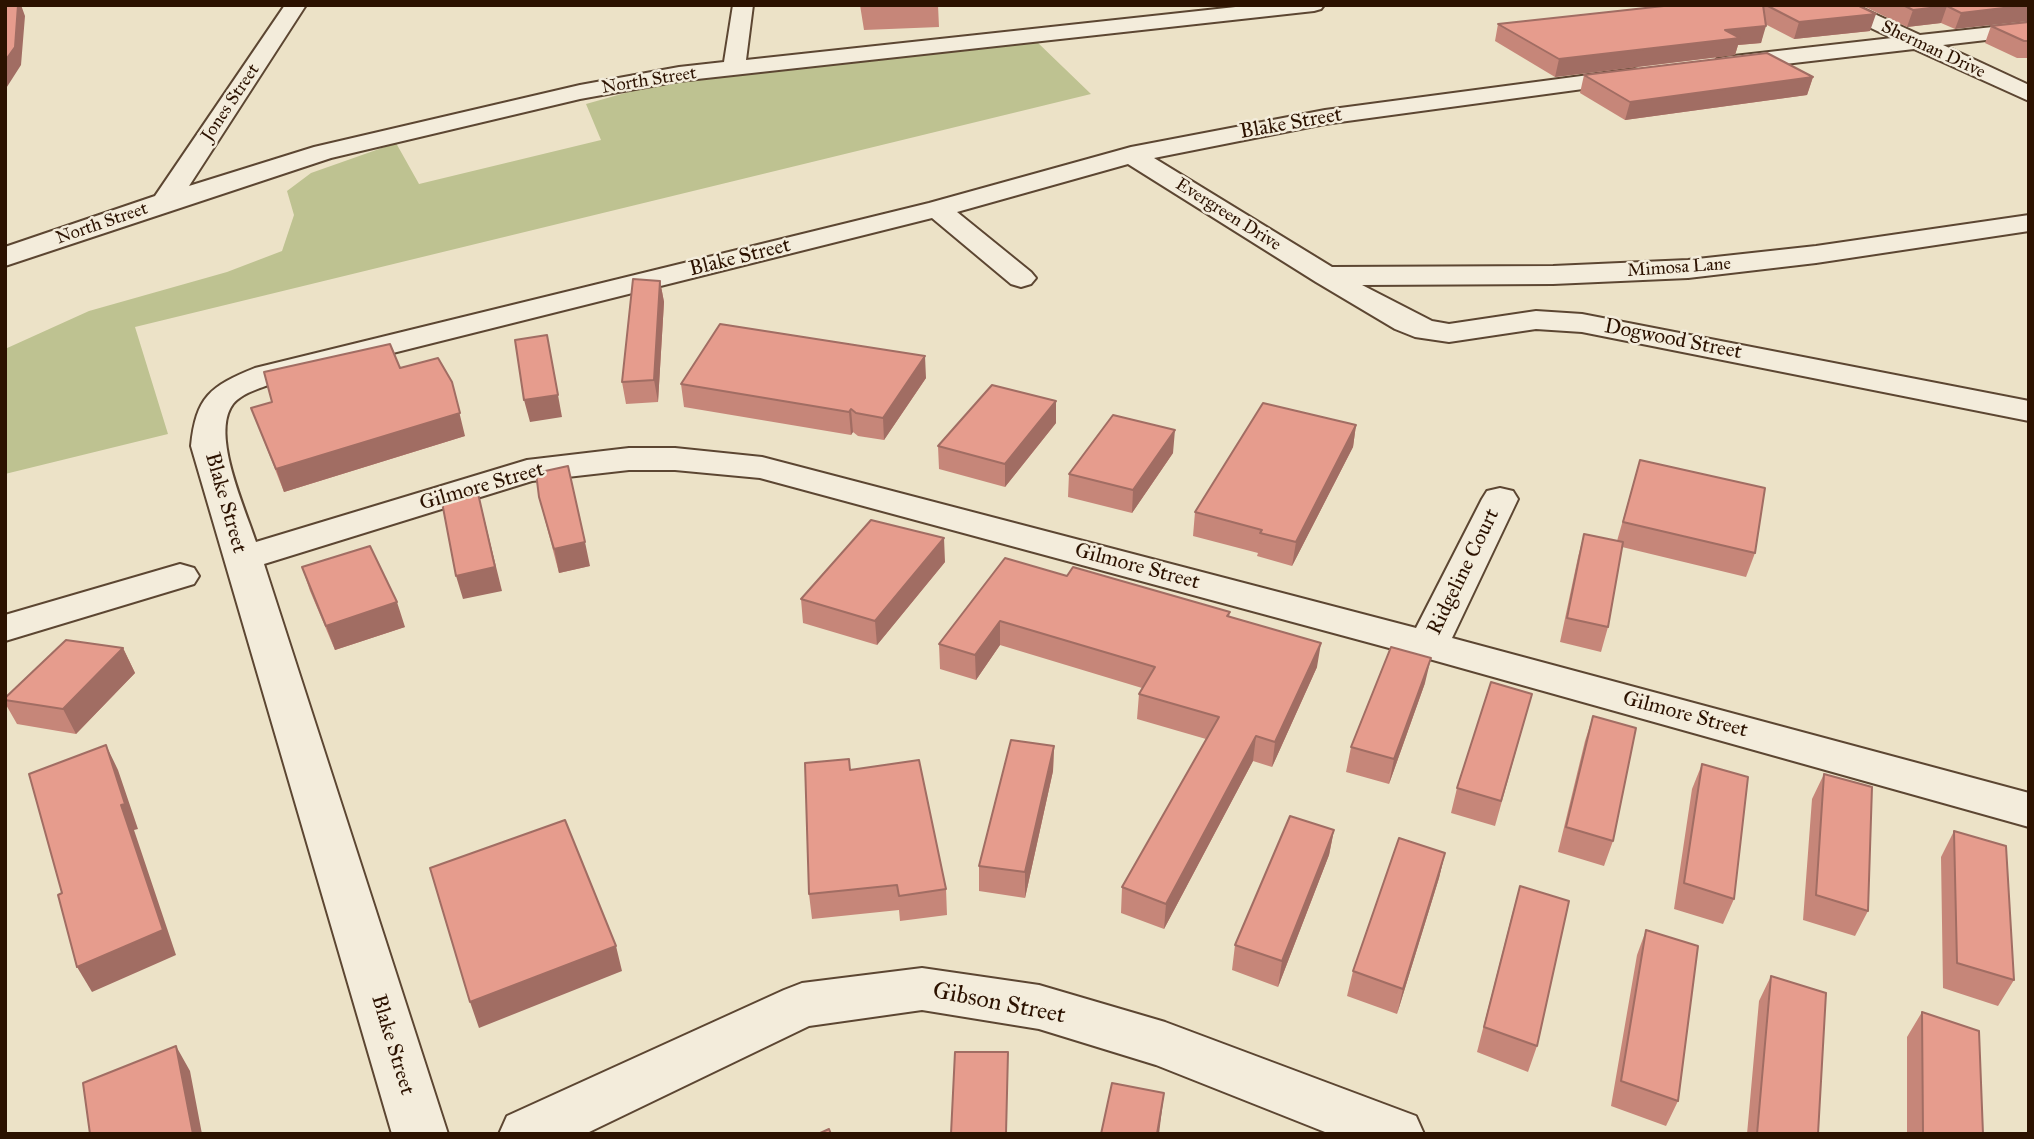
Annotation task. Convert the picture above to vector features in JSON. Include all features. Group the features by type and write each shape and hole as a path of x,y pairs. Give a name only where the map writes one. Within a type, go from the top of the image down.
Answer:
{"street":[{"name":"Jones Street","path":"165,202 296,5"},
{"path":"734,68 743,5"},
{"name":"North Street","path":"5,257 323,152 580,92 734,68 1314,5"},
{"name":"Sherman Drive","path":"1838,5 2029,94"},
{"path":"1697,68 2029,29"},
{"name":"Blake Street","path":"420,1134 208,446 213,407 223,394 266,375 937,209 1131,155 1338,115 1657,73"},
{"name":"Evergreen Drive","path":"1131,155 1326,276"},
{"path":"937,209 1021,278"},
{"name":"Mimosa Lane","path":"1326,276 1602,273 1685,269 1763,262 2029,223"},
{"name":"Dogwood Street","path":"1326,276 1406,322 1426,330 1448,333 1536,320 1582,323 2029,411"},
{"name":"Gilmore Street","path":"241,559 527,471 629,459 719,462 762,468 1428,645 2029,810"},
{"name":"Ridgeline Court","path":"1428,645 1500,499"},
{"path":"5,628 180,576"},
{"name":"Gibson Street","path":"527,1134 803,1005 922,989 1039,1007 1165,1045 1396,1134"}],"green space":[{"path":"1036,41 1091,94 135,327 168,434 5,474 5,349 89,311 227,272 282,251 294,215 287,191 311,173 396,143 419,184 601,140 586,104 650,86"}],"building":[{"path":"5,5 18,5 15,47 5,61"},
{"path":"1673,5 1763,5 1766,26 1725,30 1740,38 1559,59 1498,24"},
{"path":"1766,5 1857,5 1876,14 1799,22"},
{"path":"1903,5 2029,5 1961,13 1947,6 1913,10"},
{"path":"2029,22 2029,41 1991,26"},
{"path":"1767,53 1813,77 1630,102 1584,75"},
{"path":"633,279 660,281 654,380 622,382"},
{"path":"720,324 925,356 883,418 856,413 851,409 849,412 681,384"},
{"path":"547,335 558,395 524,400 515,340"},
{"path":"390,344 400,368 438,358 452,382 460,413 276,469 251,408 272,402 264,372"},
{"path":"992,385 1056,401 1005,464 938,446"},
{"path":"1263,403 1356,425 1296,542 1195,512"},
{"path":"1113,415 1175,430 1133,490 1069,474"},
{"path":"1640,460 1765,488 1755,553 1623,522"},
{"path":"568,466 585,542 554,549 539,497 536,473"},
{"path":"477,489 495,567 456,576 441,497"},
{"path":"871,520 944,538 875,621 801,599"},
{"path":"1584,534 1623,542 1608,627 1567,618"},
{"path":"370,546 397,602 326,626 302,567"},
{"path":"1005,558 1067,576 1073,567 1230,612 1227,616 1321,643 1275,742 1256,736 1166,904 1122,887 1219,717 1139,694 1155,667 1000,621 975,655 939,644"},
{"path":"66,640 123,648 63,709 5,700 5,698"},
{"path":"1391,647 1431,658 1394,759 1351,747"},
{"path":"1491,682 1532,694 1501,801 1457,788"},
{"path":"1593,716 1636,728 1613,841 1566,827"},
{"path":"1011,740 1054,746 1025,872 979,866"},
{"path":"106,745 125,804 121,805 163,930 77,967 58,895 62,893 29,774"},
{"path":"849,759 850,770 919,760 946,889 899,896 897,885 809,894 805,763"},
{"path":"1702,764 1748,777 1734,899 1684,883"},
{"path":"1824,774 1872,787 1868,911 1816,895"},
{"path":"1290,816 1334,830 1282,961 1235,945"},
{"path":"565,820 616,946 470,1002 430,868"},
{"path":"1954,831 2006,846 2014,980 1957,963"},
{"path":"1399,838 1445,853 1403,989 1353,971"},
{"path":"1520,886 1569,901 1537,1046 1484,1027"},
{"path":"1646,930 1698,946 1678,1101 1621,1081"},
{"path":"1771,976 1826,993 1818,1134 1757,1134"},
{"path":"1922,1012 1979,1031 1983,1134 1923,1134"},
{"path":"176,1046 193,1134 90,1134 83,1083"},
{"path":"955,1052 1008,1052 1006,1134 951,1134"},
{"path":"1112,1083 1164,1093 1157,1134 1101,1134"},
{"path":"829,1129 831,1134 818,1134"}]}
